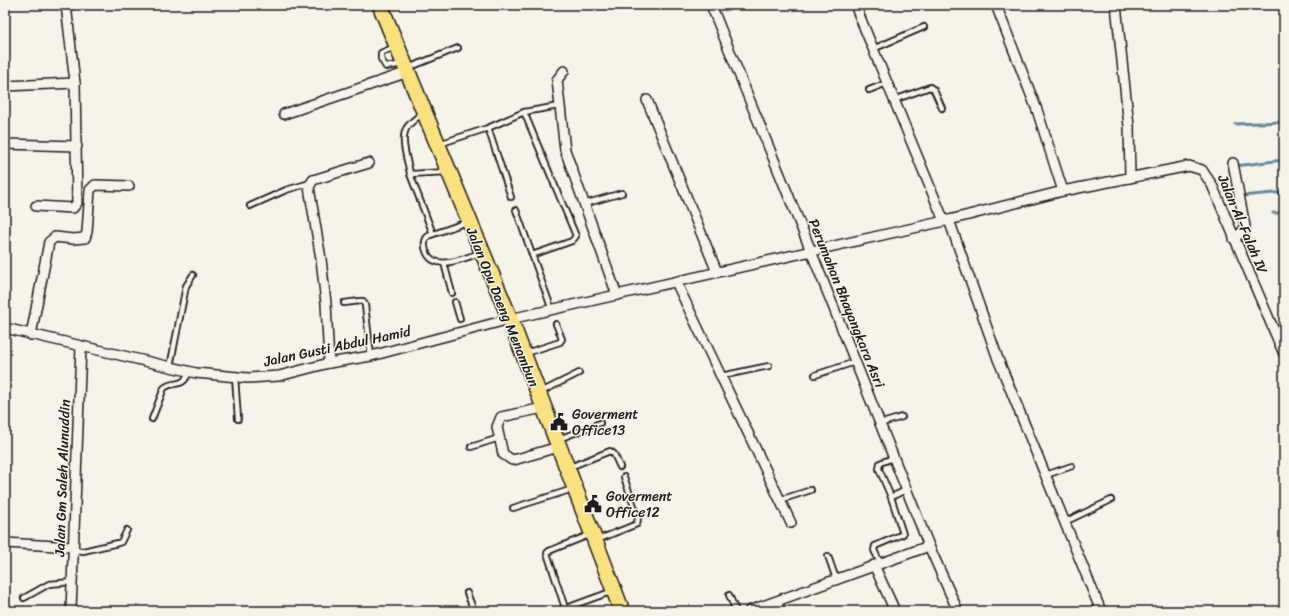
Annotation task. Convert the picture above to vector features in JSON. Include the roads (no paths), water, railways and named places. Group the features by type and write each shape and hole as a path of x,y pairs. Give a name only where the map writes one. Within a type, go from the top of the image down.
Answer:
{"highway":[{"name":"Jalan Opu Daeng Menambun","path":"380,5 510,319 622,611"}],"street":[{"path":"36,206 73,208 78,196 75,83 66,5"},
{"name":"Perumahan Bhayangkara Asri","path":"711,5 812,251 879,424 929,546 958,611"},
{"path":"855,5 887,84 947,221 998,358 1101,611"},
{"path":"996,5 1037,110 1063,190"},
{"path":"1116,5 1129,126 1130,178"},
{"path":"284,114 406,68"},
{"path":"564,71 557,80 565,150 617,295"},
{"path":"5,86 75,83"},
{"path":"647,100 717,272"},
{"path":"5,144 77,146"},
{"path":"329,363 321,259 309,190 310,183 313,180 369,163"},
{"path":"1233,163 1245,226 1243,231 1234,240"},
{"name":"Jalan Al-Falah IV","path":"812,251 947,221 1063,190 1189,166 1202,170 1212,185 1234,240 1284,354"},
{"path":"31,335 49,242 55,237 83,239 86,236 90,190 92,187 95,185 129,186"},
{"name":"Jalan Gusti Abdul Hamid","path":"5,328 189,372 235,377 279,376 329,363 371,356 510,319 812,251"},
{"path":"676,282 791,523"},
{"name":"Jalan Gm Saleh Alunuddin","path":"71,611 81,346"},
{"path":"543,408 501,417 498,427 503,454 512,460 557,444"},
{"path":"5,542 73,549"},
{"path":"749,611 929,546"},
{"path":"877,564 895,611"}],"lane":[{"path":"873,49 924,27"},
{"path":"406,68 458,48"},
{"path":"869,90 887,84"},
{"path":"894,100 930,87 934,90 942,108"},
{"path":"438,144 488,128 524,112 559,106"},
{"path":"424,111 407,128 404,140 410,174 433,234"},
{"path":"524,112 576,236 572,241 532,255"},
{"path":"488,128 511,197"},
{"path":"410,174 449,172"},
{"path":"250,206 286,190 310,183"},
{"path":"584,204 622,193"},
{"path":"516,210 552,310"},
{"path":"469,222 433,234 425,239 426,252 430,258 444,263 482,253"},
{"path":"444,263 452,293"},
{"path":"170,367 186,286 193,275"},
{"path":"344,303 363,301 366,305 371,356"},
{"path":"455,302 460,319"},
{"path":"523,354 560,342 562,339 556,324"},
{"path":"815,374 855,362"},
{"path":"721,376 769,366"},
{"path":"152,419 164,388 166,386 182,383 186,380 189,372"},
{"path":"538,393 579,373"},
{"path":"235,377 238,419"},
{"path":"879,424 902,417"},
{"path":"557,444 600,423"},
{"path":"471,447 499,438"},
{"path":"567,468 610,452 614,454 620,467"},
{"path":"877,564 874,550 875,546 903,534 879,466 882,461 893,458"},
{"path":"1046,475 1072,466"},
{"path":"565,608 547,553 550,550 637,524 638,518 624,477"},
{"path":"513,508 575,488"},
{"path":"780,500 811,490"},
{"path":"891,497 906,490"},
{"path":"1066,522 1111,500"},
{"path":"73,549 83,551 118,543 123,539 127,530"},
{"path":"828,556 836,579"},
{"path":"24,598 49,584 72,582"},
{"path":"558,611 614,590"},
{"path":"467,593 474,611"},
{"path":"729,595 736,611"},
{"path":"778,600 783,611"}],"waterway":[{"path":"1235,124 1282,122 1284,192 1241,196"},
{"path":"1235,166 1283,160"},
{"path":"1273,213 1284,213"}],"place":[{"name":"Goverment Office13","path":"559,422"},
{"name":"Goverment Office12","path":"593,504"}]}
